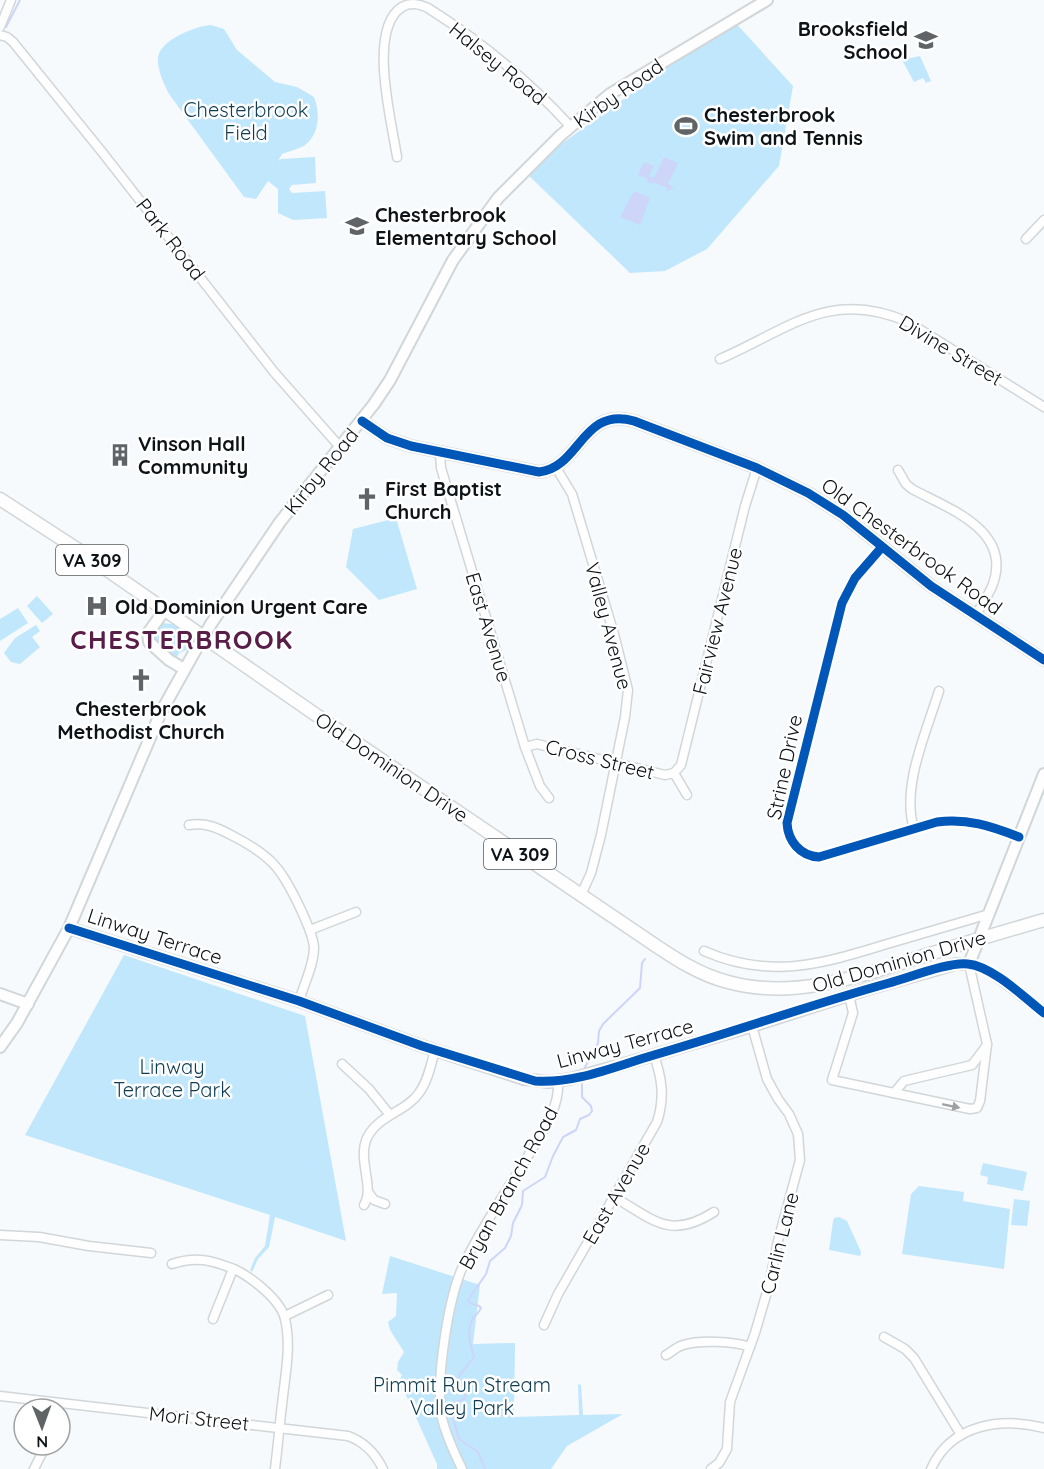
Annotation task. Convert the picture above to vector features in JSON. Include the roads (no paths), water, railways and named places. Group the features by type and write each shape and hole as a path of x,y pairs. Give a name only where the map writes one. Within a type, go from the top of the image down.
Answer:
{"main road":[{"name":"Old Dominion Drive","path":"0,499 77,549 164,611 680,962 696,970 728,982 764,988 795,988 825,984 1044,920"}],"street":[{"path":"0,27 11,0"},
{"name":"Kirby Road","path":"0,1047 28,1004 69,928 161,712 184,669 269,536 363,421 390,380 448,268 476,226 498,198 570,126 603,99 632,79 767,0"},
{"name":"Halsey Road","path":"397,158 385,77 386,33 393,15 409,4 422,5 445,19 519,76 570,126"},
{"name":"Park Road","path":"0,35 13,42 274,372 340,447"},
{"path":"1026,238 1044,220"},
{"name":"Divine Street","path":"720,359 806,318 841,309 865,309 893,315 908,322 1044,407"},
{"name":"Old Chesterbrook Road","path":"555,466 596,425 613,418 623,418 757,468 824,502 864,531 931,586 1044,660"},
{"path":"363,421 387,438 440,453 533,472 546,472 555,466"},
{"name":"East Avenue","path":"440,453 441,468 525,747 540,786 549,798"},
{"name":"Valley Avenue","path":"555,466 572,494 614,634 628,690 616,763 591,873 581,895"},
{"name":"Fairview Avenue","path":"674,773 681,765 745,506 757,468"},
{"path":"898,470 912,489 973,523 987,535 995,554 996,574 989,593 975,616"},
{"name":"Strine Drive","path":"882,548 855,578 842,603 787,823 789,837 807,855 819,857 937,822 965,820 991,826 1019,837"},
{"path":"164,611 148,633 149,642 169,660 184,669"},
{"path":"914,829 910,808 911,783 939,691"},
{"name":"Cross Street","path":"525,747 537,744 665,775 674,773"},
{"path":"674,773 687,795"},
{"path":"849,995 853,1013 832,1080 969,1110 977,1108 980,1101 987,1044 969,964 1044,776"},
{"path":"189,825 212,826 262,852 282,872 313,939 313,957 299,1001"},
{"path":"310,930 356,912"},
{"path":"704,951 753,966 779,968 806,966 849,956 989,914"},
{"name":"Linway Terrace","path":"69,928 299,1001 524,1079 558,1081 654,1055 956,964 969,964"},
{"path":"969,964 986,969 1044,1013"},
{"path":"0,994 28,1004"},
{"name":"Carlin Lane","path":"722,1466 729,1440 730,1402 769,1285 778,1241 797,1173 800,1151 793,1122 766,1079 752,1026"},
{"path":"894,1093 904,1081 972,1065 987,1044"},
{"path":"364,1205 368,1191 363,1157 371,1131 419,1094 424,1086 435,1050"},
{"name":"East Avenue","path":"544,1325 558,1294 657,1122 663,1089 654,1055"},
{"path":"342,1064 369,1089 390,1115"},
{"name":"Bryan Branch Road","path":"462,1469 445,1430 441,1409 441,1374 452,1297 468,1257 546,1125 557,1101 558,1081"},
{"path":"368,1191 374,1200 385,1204"},
{"path":"614,1197 646,1216 668,1225 687,1225 714,1212"},
{"path":"0,1235 39,1237 89,1246 151,1253"},
{"path":"172,1264 188,1259 202,1260 233,1269 248,1276 261,1286 285,1316 289,1348 275,1469"},
{"path":"213,1319 233,1269"},
{"path":"285,1316 328,1295"},
{"path":"884,1337 905,1349 914,1358 961,1435"},
{"path":"666,1355 676,1348 690,1344 734,1343 750,1347"},
{"name":"Mori Street","path":"72,1408 348,1436 357,1439 372,1451 383,1469"},
{"path":"930,1469 947,1445 977,1427 1018,1424 1044,1428"},
{"path":"711,1469 722,1466"}],"waterway":[{"path":"6,27 20,0"},
{"path":"584,1069 598,1043 599,1031 603,1024 640,988 642,963 645,959"},
{"path":"485,1469 478,1452 459,1439 451,1411 454,1403 464,1399 467,1386 459,1379 459,1376 474,1357 469,1330 472,1320 481,1308 468,1300 486,1274 490,1261 505,1248 522,1205 523,1191 545,1177 563,1137 576,1130 580,1119 592,1111 591,1106 582,1097 582,1083"}],"place":[{"name":"Brooksfield School","path":"926,40"},
{"name":"Chesterbrook Swim and Tennis","path":"686,126"},
{"name":"Chesterbrook Elementary School","path":"357,226"},
{"name":"Vinson Hall Community","path":"120,455"},
{"name":"First Baptist Church","path":"367,499"},
{"name":"Old Dominion Urgent Care","path":"97,606"},
{"name":"Chesterbrook Methodist Church","path":"141,680"}],"district":[{"name":"CHESTERBROOK","path":"182,639"}],"park label":[{"name":"Chesterbrook Field","path":"246,120"},
{"name":"Linway Terrace Park","path":"172,1078"},
{"name":"Pimmit Run Stream Valley Park","path":"462,1396"}]}
